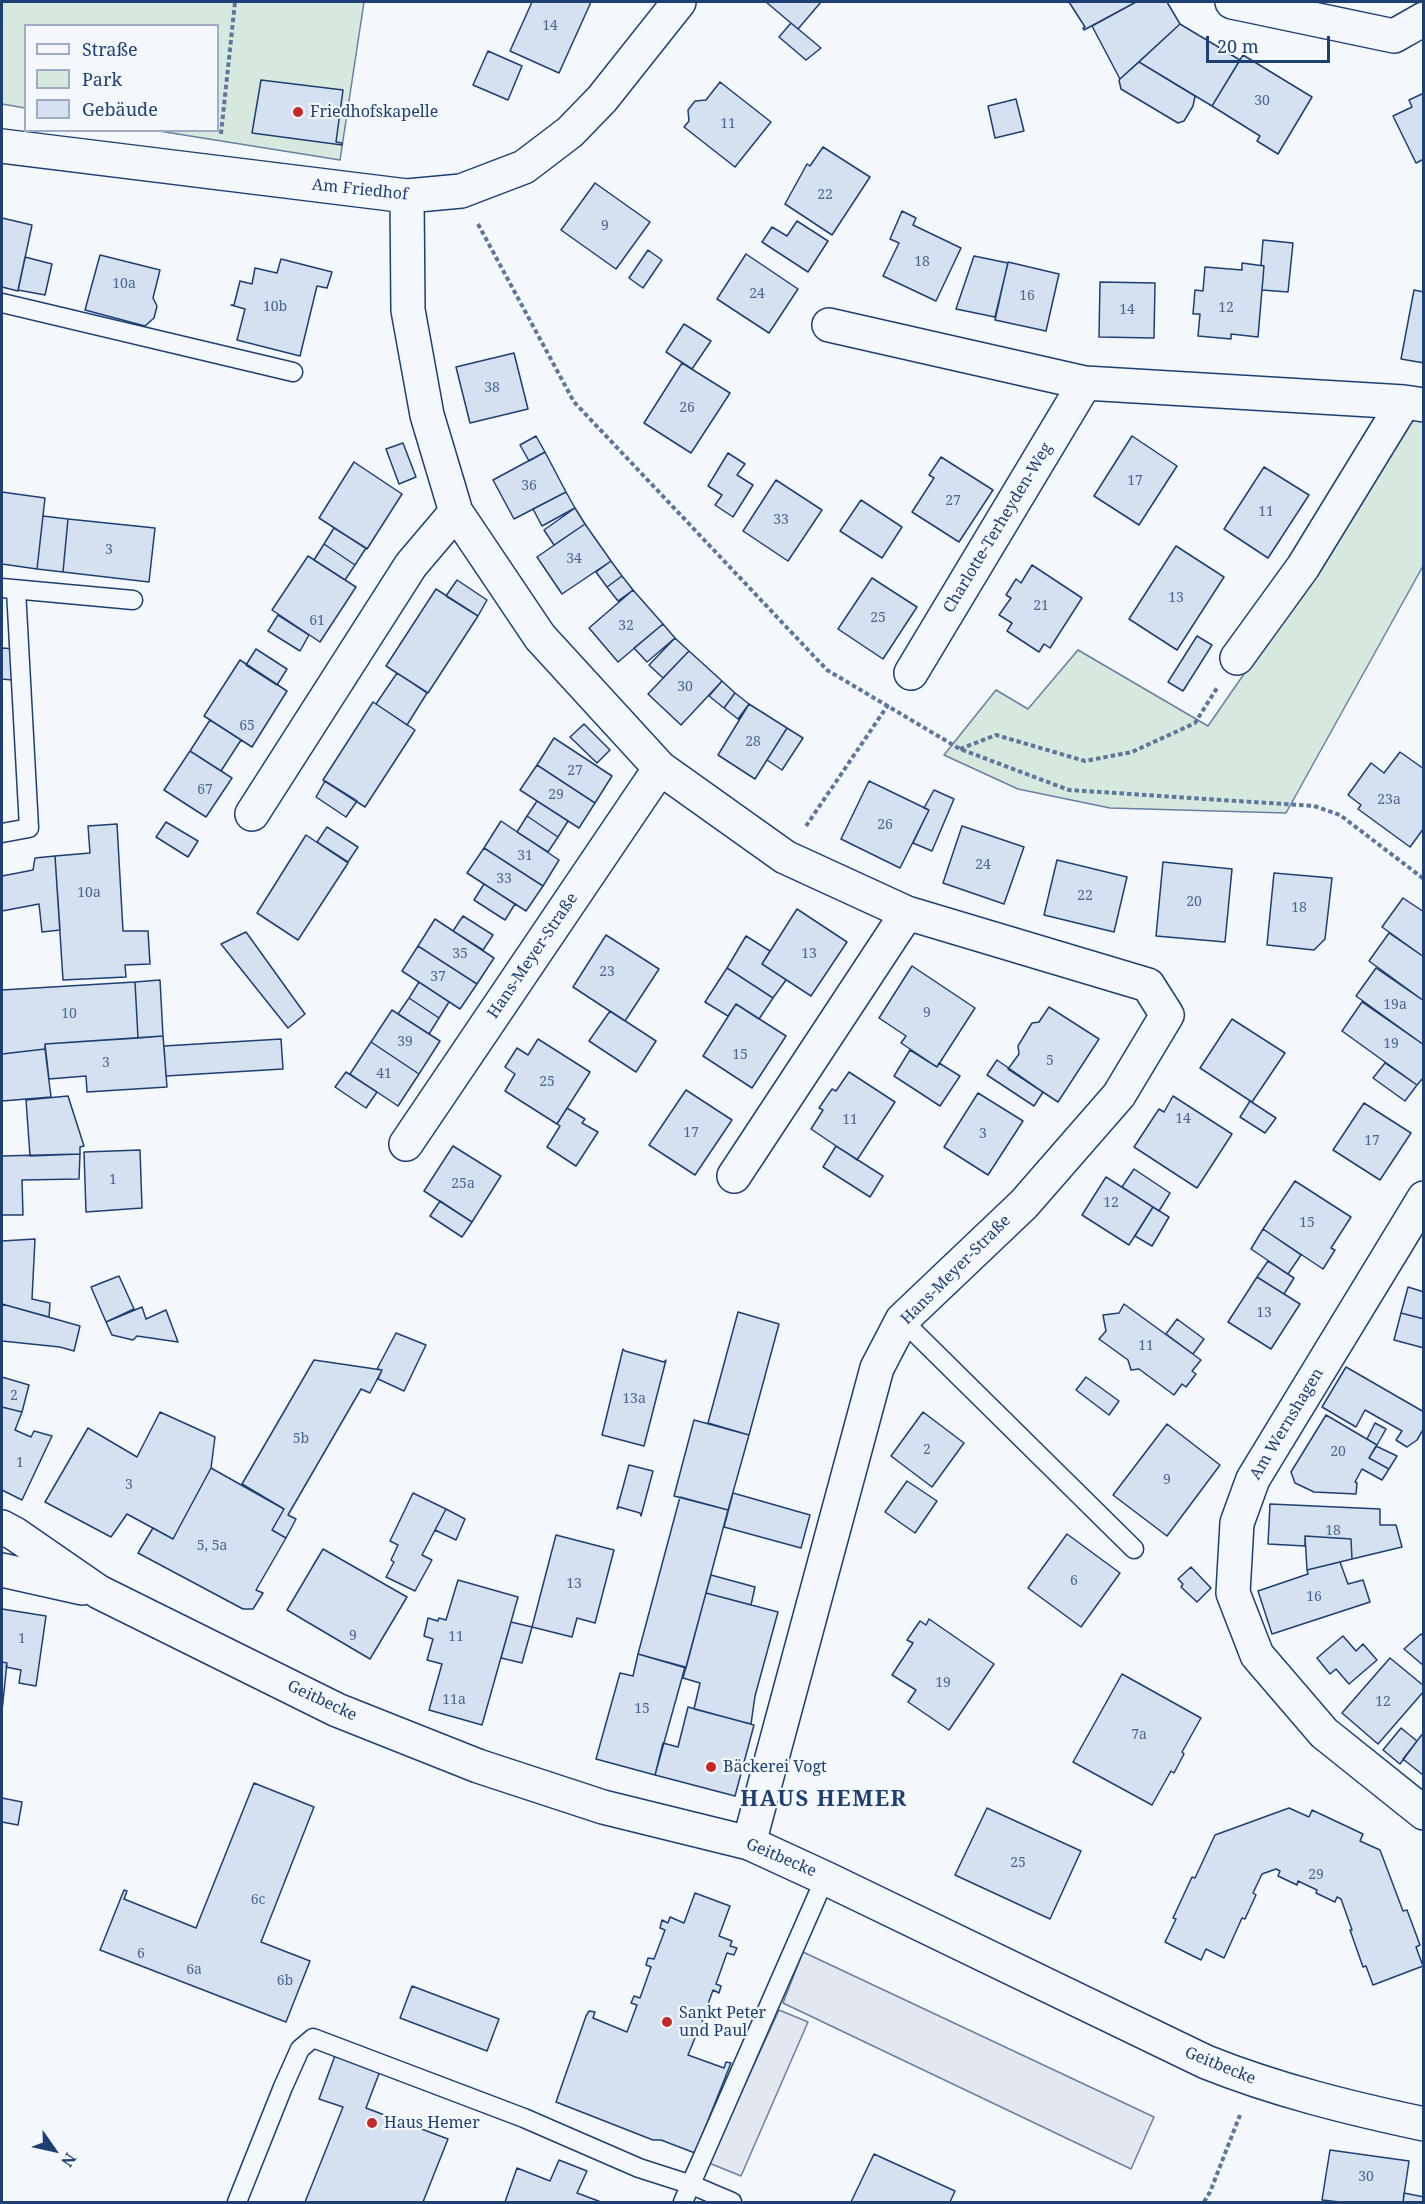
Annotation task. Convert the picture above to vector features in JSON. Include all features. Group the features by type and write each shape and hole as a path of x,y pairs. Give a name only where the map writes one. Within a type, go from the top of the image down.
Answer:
{"street":[{"name":"Am Friedhof","path":"2,146 407,196 461,191 524,167 570,132 602,99 679,2"},
{"path":"1232,2 1394,36 1424,20"},
{"name":"Hans-Meyer-Straße","path":"407,196 408,310 427,415 456,512 540,637 660,768 785,857 907,913 1148,985 1167,1015 1119,1095 1024,1204 902,1320 878,1368 749,1843"},
{"path":"830,324 1085,383 1414,404"},
{"name":"Charlotte-Terheyden-Weg","path":"911,673 1085,383"},
{"path":"1237,658 1303,567 1414,404"},
{"path":"252,814 411,565 456,512"},
{"name":"Hans-Meyer-Straße","path":"406,1144 660,768"},
{"path":"734,1176 907,913"},
{"name":"Am Wernshagen","path":"1424,1198 1253,1479 1237,1523 1233,1593 1257,1655 1324,1733 1424,1813"},
{"name":"Geitbecke","path":"2,1527 99,1592 337,1710 478,1766 603,1807 749,1843 1206,2062 1253,2081 1353,2109 1424,2124"},
{"name":"Geitbecke","path":"2,1570 99,1592"}],"lane":[{"path":"2,303 294,372"},
{"path":"2,833 29,828 9,589 133,600"},
{"path":"902,1320 1134,1549"},
{"path":"683,2202 825,1878"},
{"path":"237,2202 300,2049 313,2038 524,2118 639,2168 692,2185 732,2202"}],"path":[{"path":"222,174 220,141 235,2"},
{"path":"461,191 574,402 827,670 960,749 1069,790 1314,806 1340,815 1424,879"},
{"path":"960,749 996,735 1085,761 1132,752 1195,723 1237,658"},
{"path":"785,857 887,706"},
{"path":"1204,2202 1210,2192 1253,2081"}],"green space":[{"path":"2,2 364,2 340,160 165,132 219,132 219,24 24,24 24,108 2,104"},
{"path":"1405,416 1423,420 1423,566 1286,813 1110,808 1018,789 944,755 996,690 1028,709 1078,650 1208,726 1246,671"}],"shaded area":[{"path":"803,1952 1154,2117 1131,2169 783,2003"},
{"path":"779,2010 808,2022 741,2176 709,2163"}],"building":[{"path":"532,2 591,2 559,73 510,51"},
{"path":"766,2 821,2 798,29"},
{"path":"1069,2 1136,2 1084,30 1085,27"},
{"path":"1136,2 1167,2 1180,24 1120,79 1092,26"},
{"path":"791,23 821,48 806,60 779,37"},
{"path":"1180,24 1240,60 1212,106 1139,62"},
{"path":"488,51 522,66 508,100 473,85"},
{"path":"1243,55 1312,97 1278,154 1257,141 1260,136 1212,106"},
{"path":"1139,62 1195,96 1193,106 1184,121 1178,123 1121,89 1119,80"},
{"name":"Friedhofskapelle","path":"261,80 343,90 336,142 342,145 252,133"},
{"path":"720,82 771,122 735,167 684,127 689,121 688,110 695,101 706,100"},
{"path":"1424,93 1424,159 1416,163 1393,116 1412,107 1409,100"},
{"path":"1016,99 1024,131 995,138 988,106"},
{"path":"823,147 870,177 832,235 785,204 807,164 810,166"},
{"path":"595,183 650,222 616,269 561,230"},
{"path":"902,211 916,218 913,225 961,248 936,301 883,276 899,243 890,239"},
{"path":"2,218 32,225 18,291 2,287"},
{"path":"797,221 828,241 808,272 762,242 772,227 787,236"},
{"path":"1263,240 1293,243 1288,292 1262,290"},
{"path":"648,250 662,260 643,288 629,278"},
{"path":"746,254 798,289 769,333 717,299"},
{"path":"100,255 160,270 153,298 157,306 154,318 145,326 85,310"},
{"path":"974,256 1008,263 995,317 956,309"},
{"path":"25,257 52,264 45,295 18,290"},
{"path":"281,259 332,272 327,288 317,286 300,356 237,340 245,309 231,305 234,305 240,281 252,284 255,268 277,273"},
{"path":"1008,262 1059,274 1046,331 995,320"},
{"path":"1242,263 1264,266 1258,337 1231,334 1231,339 1198,336 1200,314 1193,314 1195,290 1203,291 1205,267 1242,270"},
{"path":"1100,282 1155,283 1154,338 1099,337"},
{"path":"1414,290 1424,292 1424,363 1401,359"},
{"path":"684,324 711,341 692,369 666,352"},
{"path":"514,353 528,409 470,423 456,367"},
{"path":"682,363 730,393 691,453 644,423"},
{"path":"536,436 545,452 529,461 520,445"},
{"path":"1132,436 1177,466 1139,525 1094,496"},
{"path":"403,443 416,477 399,484 386,449"},
{"path":"545,452 566,492 514,519 493,480"},
{"path":"728,453 745,464 737,475 753,485 733,517 715,505 722,495 708,486"},
{"path":"941,457 993,490 959,542 912,512 934,478 929,475"},
{"path":"354,462 402,494 367,549 319,518"},
{"path":"1264,467 1309,495 1268,558 1224,529"},
{"path":"776,480 822,510 788,561 743,531"},
{"path":"2,492 45,498 37,569 2,564"},
{"path":"566,492 575,508 542,526 533,509"},
{"path":"861,500 902,527 882,558 840,531"},
{"path":"575,508 585,524 554,545 544,530"},
{"path":"43,516 68,519 63,572 37,569"},
{"path":"68,519 155,528 149,582 63,572"},
{"path":"585,524 611,561 562,594 537,557"},
{"path":"334,528 366,548 355,565 324,544"},
{"path":"324,544 355,565 345,580 314,560"},
{"path":"1176,546 1224,577 1177,650 1129,619"},
{"path":"308,556 356,587 320,642 272,610"},
{"path":"611,561 622,576 607,587 596,572"},
{"path":"1032,565 1082,598 1050,648 1044,644 1039,652 1007,631 1012,623 999,615 1011,598 1006,595 1016,579 1021,583"},
{"path":"622,576 633,590 618,601 607,587"},
{"path":"872,578 917,607 883,659 838,629"},
{"path":"457,580 487,600 478,616 446,596"},
{"path":"436,589 478,616 428,693 386,666"},
{"path":"633,590 663,624 618,662 589,628"},
{"path":"278,615 309,635 300,651 268,631"},
{"path":"663,624 675,638 647,662 634,648"},
{"path":"1197,636 1212,645 1183,691 1168,682"},
{"path":"675,638 689,651 663,678 649,665"},
{"path":"2,648 15,649 12,680 2,679"},
{"path":"256,649 287,669 277,685 246,665"},
{"path":"689,651 722,681 681,725 648,694"},
{"path":"240,660 287,691 252,747 204,716"},
{"path":"397,673 427,693 407,725 376,704"},
{"path":"722,681 735,693 724,708 709,696"},
{"path":"735,693 749,704 738,719 724,708"},
{"path":"373,702 415,730 365,807 323,780"},
{"path":"749,704 787,728 755,779 718,755"},
{"path":"210,720 241,740 221,771 190,751"},
{"path":"584,724 610,750 597,763 570,737"},
{"path":"787,728 803,738 782,770 767,760"},
{"path":"554,738 612,776 595,803 537,765"},
{"path":"190,751 232,778 206,817 164,790"},
{"path":"1400,752 1424,769 1424,828 1410,847 1358,809 1361,805 1348,795 1371,763 1384,773"},
{"path":"537,765 595,803 579,828 520,790"},
{"path":"325,781 357,801 346,817 316,797"},
{"path":"869,781 929,810 900,868 841,839"},
{"path":"934,790 954,799 932,851 913,843 929,810 924,808"},
{"path":"537,801 568,821 558,837 527,816"},
{"path":"527,816 558,837 548,852 517,832"},
{"path":"501,821 559,860 543,886 484,848"},
{"path":"166,822 198,841 188,857 156,837"},
{"path":"117,824 123,931 148,931 150,964 125,965 126,977 63,980 55,856 90,853 88,826"},
{"path":"962,826 1024,847 1004,904 943,883"},
{"path":"327,827 358,847 348,862 317,842"},
{"path":"306,835 348,863 298,940 257,913"},
{"path":"484,848 543,886 526,911 467,873"},
{"path":"55,856 60,930 42,932 39,904 2,911 2,876 33,870 35,858"},
{"path":"1057,860 1127,877 1114,932 1044,915"},
{"path":"1163,862 1232,869 1225,942 1156,936"},
{"path":"1274,873 1332,878 1325,939 1314,950 1267,945"},
{"path":"484,884 515,904 505,920 474,900"},
{"path":"1403,898 1424,912 1424,957 1382,927"},
{"path":"797,909 847,942 811,996 762,964"},
{"path":"463,916 493,935 483,950 453,931"},
{"path":"435,919 494,958 477,984 418,946"},
{"path":"246,932 305,1014 288,1028 221,944"},
{"path":"1389,933 1424,957 1424,1001 1369,961"},
{"path":"606,935 659,969 625,1021 573,987"},
{"path":"746,936 770,951 762,964 786,980 773,998 727,968"},
{"path":"418,946 477,984 460,1009 402,971"},
{"path":"912,966 975,1008 937,1067 901,1043 906,1036 879,1018"},
{"path":"727,968 773,998 759,1019 736,1004 728,1016 705,1002"},
{"path":"1376,968 1424,1001 1424,1045 1356,996"},
{"path":"160,980 163,1036 138,1038 135,982"},
{"path":"135,982 138,1038 45,1044 45,1049 2,1054 2,990"},
{"path":"419,982 449,1002 439,1018 409,998"},
{"path":"409,998 439,1018 429,1034 398,1014"},
{"path":"1362,1002 1424,1045 1424,1077 1417,1085 1342,1031"},
{"path":"736,1004 786,1036 752,1088 703,1056"},
{"path":"1049,1007 1099,1039 1058,1102 1008,1069 1019,1054 1018,1046 1032,1023 1039,1022"},
{"path":"392,1010 440,1041 419,1074 371,1042"},
{"path":"610,1011 656,1041 636,1072 589,1041"},
{"path":"1232,1019 1285,1053 1252,1102 1200,1068"},
{"path":"163,1036 167,1087 87,1092 86,1076 49,1079 45,1044"},
{"path":"281,1039 283,1069 166,1076 164,1046"},
{"path":"538,1039 590,1072 557,1124 505,1091 515,1074 505,1067 517,1048 528,1055"},
{"path":"371,1042 419,1074 398,1106 350,1074"},
{"path":"45,1049 51,1097 2,1101 2,1054"},
{"path":"910,1050 937,1067 939,1063 960,1076 940,1106 894,1076"},
{"path":"997,1060 1043,1092 1034,1106 987,1075"},
{"path":"1385,1063 1417,1085 1405,1101 1373,1078"},
{"path":"346,1072 377,1092 366,1108 335,1087"},
{"path":"849,1072 895,1102 857,1160 811,1129 823,1110 819,1108 832,1089 836,1091"},
{"path":"686,1090 732,1120 695,1175 649,1145"},
{"path":"978,1093 1023,1121 988,1175 944,1147"},
{"path":"68,1096 84,1146 80,1147 80,1154 30,1156 26,1100"},
{"path":"1173,1096 1232,1134 1197,1188 1134,1147 1159,1109 1164,1112"},
{"path":"1250,1101 1276,1118 1265,1133 1240,1117"},
{"path":"1364,1103 1411,1133 1380,1180 1333,1150"},
{"path":"567,1108 585,1119 582,1123 598,1132 576,1166 547,1147 560,1126 557,1124"},
{"path":"453,1146 501,1176 472,1222 424,1191"},
{"path":"836,1146 883,1176 870,1197 823,1167"},
{"path":"140,1150 142,1208 86,1212 84,1152"},
{"path":"80,1154 79,1179 22,1180 23,1215 2,1215 2,1156"},
{"path":"1134,1169 1170,1193 1159,1211 1122,1187"},
{"path":"1106,1177 1153,1207 1129,1245 1082,1215"},
{"path":"1295,1181 1351,1217 1331,1248 1335,1250 1323,1269 1263,1229"},
{"path":"440,1201 472,1222 462,1237 430,1216"},
{"path":"1153,1207 1169,1217 1152,1246 1135,1236"},
{"path":"1263,1229 1301,1255 1288,1274 1251,1249"},
{"path":"35,1239 32,1299 50,1303 49,1317 2,1304 2,1241"},
{"path":"1268,1261 1294,1278 1284,1294 1257,1277"},
{"path":"119,1276 134,1309 106,1322 91,1287"},
{"path":"1257,1277 1300,1304 1271,1349 1228,1322"},
{"path":"1408,1287 1424,1292 1424,1319 1401,1313"},
{"path":"2,1304 80,1326 74,1351 60,1347 2,1341"},
{"path":"1124,1304 1201,1360 1192,1371 1196,1374 1186,1387 1182,1384 1174,1395 1139,1369 1131,1370 1128,1360 1099,1339 1106,1331 1103,1315 1119,1313"},
{"path":"142,1307 146,1319 166,1310 178,1342 137,1336 133,1340 112,1335 106,1322"},
{"path":"738,1312 779,1324 749,1435 708,1423"},
{"path":"1401,1313 1424,1319 1424,1348 1394,1340"},
{"path":"1177,1319 1204,1339 1193,1354 1166,1334"},
{"path":"396,1333 426,1345 404,1391 378,1379 382,1370 377,1369"},
{"path":"623,1349 664,1362 666,1360 644,1446 602,1435"},
{"path":"314,1360 382,1370 370,1393 361,1389 288,1515 296,1519 286,1538 272,1530 284,1509 242,1484"},
{"path":"1346,1367 1424,1412 1424,1428 1417,1440 1407,1447 1396,1440 1402,1431 1365,1410 1356,1427 1322,1407"},
{"path":"2,1377 29,1385 22,1412 2,1407"},
{"path":"1086,1377 1119,1401 1109,1415 1076,1390"},
{"path":"2,1407 22,1412 15,1430 31,1437 34,1431 52,1436 22,1500 2,1490"},
{"path":"160,1412 215,1437 211,1468 173,1539 127,1514 111,1537 45,1502 88,1428 137,1457"},
{"path":"923,1412 964,1443 932,1487 891,1456"},
{"path":"1326,1415 1377,1445 1369,1458 1389,1469 1382,1480 1362,1469 1355,1482 1357,1483 1356,1494 1314,1492 1295,1483 1291,1472"},
{"path":"694,1420 749,1435 728,1510 674,1496"},
{"path":"1375,1423 1386,1429 1377,1445 1367,1439"},
{"path":"1167,1424 1220,1465 1167,1536 1113,1495"},
{"path":"1376,1446 1397,1456 1389,1469 1369,1458"},
{"path":"629,1465 653,1471 641,1516 640,1513 619,1507 617,1509"},
{"path":"211,1468 284,1509 272,1530 286,1538 256,1590 263,1593 253,1609 243,1609 138,1553 153,1528 173,1539"},
{"path":"907,1481 937,1501 915,1533 885,1512"},
{"path":"413,1493 446,1509 422,1555 432,1560 415,1591 386,1577 394,1562 391,1560 398,1545 390,1541"},
{"path":"733,1493 810,1515 801,1548 724,1527"},
{"path":"680,1497 728,1510 686,1668 638,1654"},
{"path":"1270,1504 1380,1509 1380,1525 1396,1525 1402,1547 1352,1559 1351,1539 1305,1536 1305,1546 1268,1544"},
{"path":"446,1509 465,1519 456,1540 435,1530"},
{"path":"1067,1534 1120,1573 1081,1627 1028,1588"},
{"path":"556,1535 614,1550 595,1623 577,1618 572,1637 532,1627"},
{"path":"1305,1536 1351,1539 1352,1559 1307,1570"},
{"path":"323,1549 407,1597 370,1659 287,1610"},
{"path":"1340,1562 1348,1584 1363,1580 1370,1602 1272,1634 1258,1591 1308,1574 1307,1570"},
{"path":"1191,1567 1211,1588 1197,1602 1181,1587 1183,1584 1178,1579"},
{"path":"711,1575 755,1587 751,1605 706,1593"},
{"path":"458,1580 518,1597 482,1725 429,1710 442,1664 427,1660 433,1639 424,1636 428,1618 438,1621 439,1618 446,1620"},
{"path":"706,1593 778,1612 755,1696 751,1724 694,1709 700,1683 683,1678"},
{"path":"2,1609 46,1616 36,1686 19,1683 21,1670 6,1667 7,1663 2,1662"},
{"path":"929,1619 994,1664 949,1730 908,1702 916,1690 892,1675 913,1643 907,1640 920,1621 926,1625"},
{"path":"511,1622 532,1627 522,1663 501,1658"},
{"path":"1421,1634 1424,1637 1424,1666 1404,1649"},
{"path":"1343,1636 1356,1651 1363,1644 1377,1660 1349,1684 1336,1669 1330,1674 1317,1658"},
{"path":"638,1654 685,1667 655,1775 596,1759 620,1673 633,1676"},
{"path":"1390,1658 1424,1686 1424,1691 1378,1744 1342,1713"},
{"path":"2,1662 7,1663 2,1711"},
{"path":"1122,1674 1201,1718 1182,1752 1184,1754 1174,1773 1171,1771 1152,1805 1073,1762"},
{"path":"688,1707 754,1725 735,1796 655,1775 663,1743 678,1747"},
{"path":"1401,1728 1417,1741 1400,1764 1383,1750"},
{"path":"1424,1732 1424,1775 1423,1775 1403,1759"},
{"path":"254,1783 314,1807 261,1942 310,1961 286,2022 100,1950 124,1890 127,1891 124,1899 196,1928"},
{"path":"2,1798 22,1802 18,1825 2,1822"},
{"path":"987,1808 1081,1851 1050,1919 955,1875"},
{"path":"1289,1808 1309,1817 1312,1810 1363,1834 1360,1841 1380,1850 1403,1911 1407,1910 1420,1945 1416,1947 1423,1966 1373,1985 1366,1966 1363,1967 1341,1899 1337,1897 1335,1902 1298,1881 1297,1885 1278,1876 1280,1871 1276,1869 1262,1874 1253,1893 1256,1895 1245,1919 1242,1918 1224,1958 1206,1949 1201,1960 1165,1942 1176,1919 1173,1918 1192,1877 1195,1878 1215,1835"},
{"name":"Sankt Peter und Paul","path":"695,1893 730,1906 719,1936 732,1941 730,1946 737,1948 734,1955 727,1953 716,1984 721,1986 719,1993 713,1990 702,2021 707,2023 704,2030 699,2028 688,2055 724,2068 726,2062 731,2063 695,2153 661,2140 653,2140 556,2102 589,2011 595,2012 593,2018 627,2032 637,2005 631,2003 634,1996 640,1998 651,1967 646,1965 648,1958 654,1959 665,1930 660,1928 662,1920 668,1923 670,1917 684,1923"},
{"path":"412,1986 499,2019 487,2051 400,2018"},
{"name":"Haus Hemer","path":"336,2053 380,2071 366,2108 448,2139 423,2202 305,2202 343,2107 319,2099"},
{"path":"1330,2150 1409,2161 1403,2202 1322,2200"},
{"path":"874,2154 955,2191 950,2202 851,2202"},
{"path":"559,2160 587,2171 577,2193 601,2202 505,2202 517,2168 550,2181"},
{"path":"1404,2193 1424,2197 1424,2202 1403,2202"}],"place":[{"name":"Friedhofskapelle","path":"298,112"},
{"name":"Bäckerei Vogt","path":"711,1767"},
{"name":"Sankt Peter und Paul","path":"667,2022"},
{"name":"Haus Hemer","path":"372,2123"}],"district":[{"name":"HAUS HEMER","path":"824,1800"}]}
